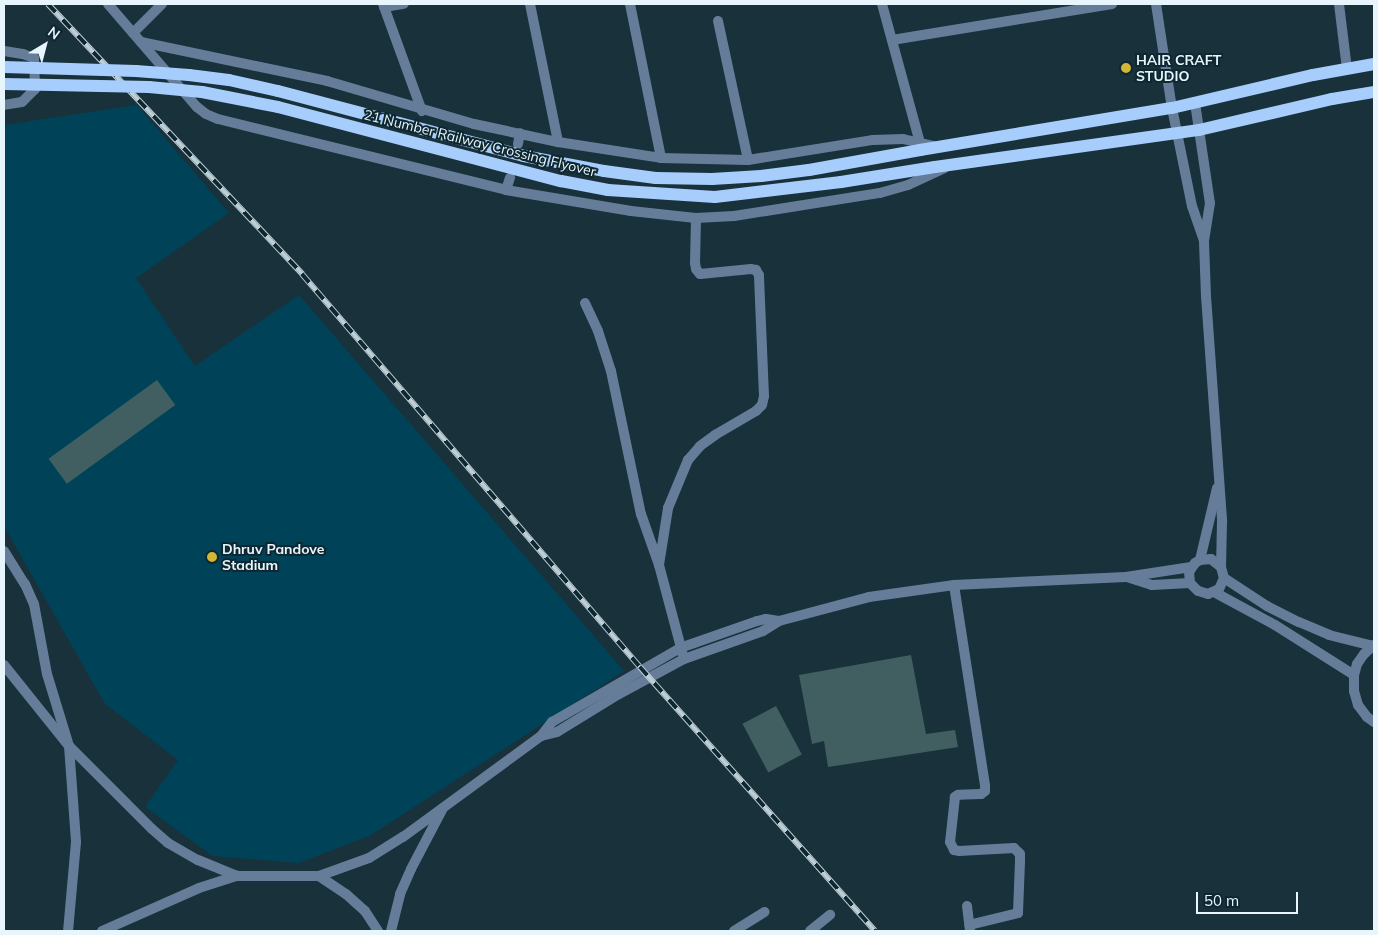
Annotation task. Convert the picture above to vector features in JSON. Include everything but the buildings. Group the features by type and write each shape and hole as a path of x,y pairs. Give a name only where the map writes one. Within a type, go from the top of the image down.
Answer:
{"main road":[{"name":"21 Number Railway Crossing Flyover","path":"4,67 189,74 228,80 278,91 524,156 604,171 656,178 712,179 761,176 809,170 920,147 939,147 1172,108 1374,64"},
{"name":"21 Number Railway Crossing Flyover","path":"4,84 150,87 202,92 278,107 561,181 608,190 715,197 841,182 935,167 1178,134 1332,99 1374,92"}],"street":[{"path":"108,4 197,107 218,119 506,190 631,211 696,218 767,212 880,193 908,185 950,165"},
{"path":"133,33 162,4"},
{"path":"404,4 384,6 422,110"},
{"path":"530,4 558,142"},
{"path":"630,4 661,158"},
{"path":"882,4 920,147"},
{"path":"892,40 1112,4"},
{"path":"1156,4 1172,108 1192,206 1204,242"},
{"path":"1339,4 1347,69"},
{"path":"718,21 748,160"},
{"path":"141,42 327,81 519,139 558,142 661,158 748,160 873,140 903,139 920,147"},
{"path":"4,51 34,58 35,89 22,102 4,105"},
{"path":"1191,567 1190,583 1198,592 1208,594 1214,592 1222,584 1224,578 1221,566 1222,521 1204,242 1210,203 1195,103"},
{"path":"506,190 510,178"},
{"path":"659,566 668,508 688,460 700,446 715,435 756,411 762,405 764,396 759,275 756,270 751,269 700,274 696,270 695,263 696,218"},
{"path":"585,303 598,331 611,371 641,514 659,566 684,659"},
{"path":"1200,560 1218,480"},
{"path":"4,551 25,584 34,604 47,674 69,746 76,842 68,931"},
{"path":"541,736 557,732 619,694 684,659 763,631 779,621 869,597 954,585 1126,577 1191,567 1200,560 1211,560 1221,566"},
{"path":"1126,577 1152,585 1190,583"},
{"path":"1224,578 1267,606 1329,636 1373,645 1357,664 1354,675 1354,690 1358,705 1367,717 1374,722"},
{"path":"954,585 985,792 955,797 950,842 954,850 959,851 1014,848 1018,850 1020,861 1018,913 970,928 967,906"},
{"path":"1214,592 1275,625 1354,675"},
{"path":"102,931 199,888 237,876 319,876 369,858 389,847 445,804 541,736 552,722 680,648 757,620 779,621"},
{"path":"4,665 69,746 168,843 198,860 237,876"},
{"path":"391,931 400,894 445,804"},
{"path":"319,876 346,894 365,911 378,931"},
{"path":"734,931 764,912"},
{"path":"810,931 830,915"}],"shaded area":[{"path":"137,105 229,213 136,278 195,366 299,295 624,671 371,835 299,863 213,856 145,807 178,760 105,704 4,526 4,125"}],"railway":[{"path":"48,4 302,274 640,667 875,931"}],"place":[{"name":"HAIR CRAFT STUDIO","path":"1126,68"},
{"name":"Dhruv Pandove Stadium","path":"212,557"}]}
